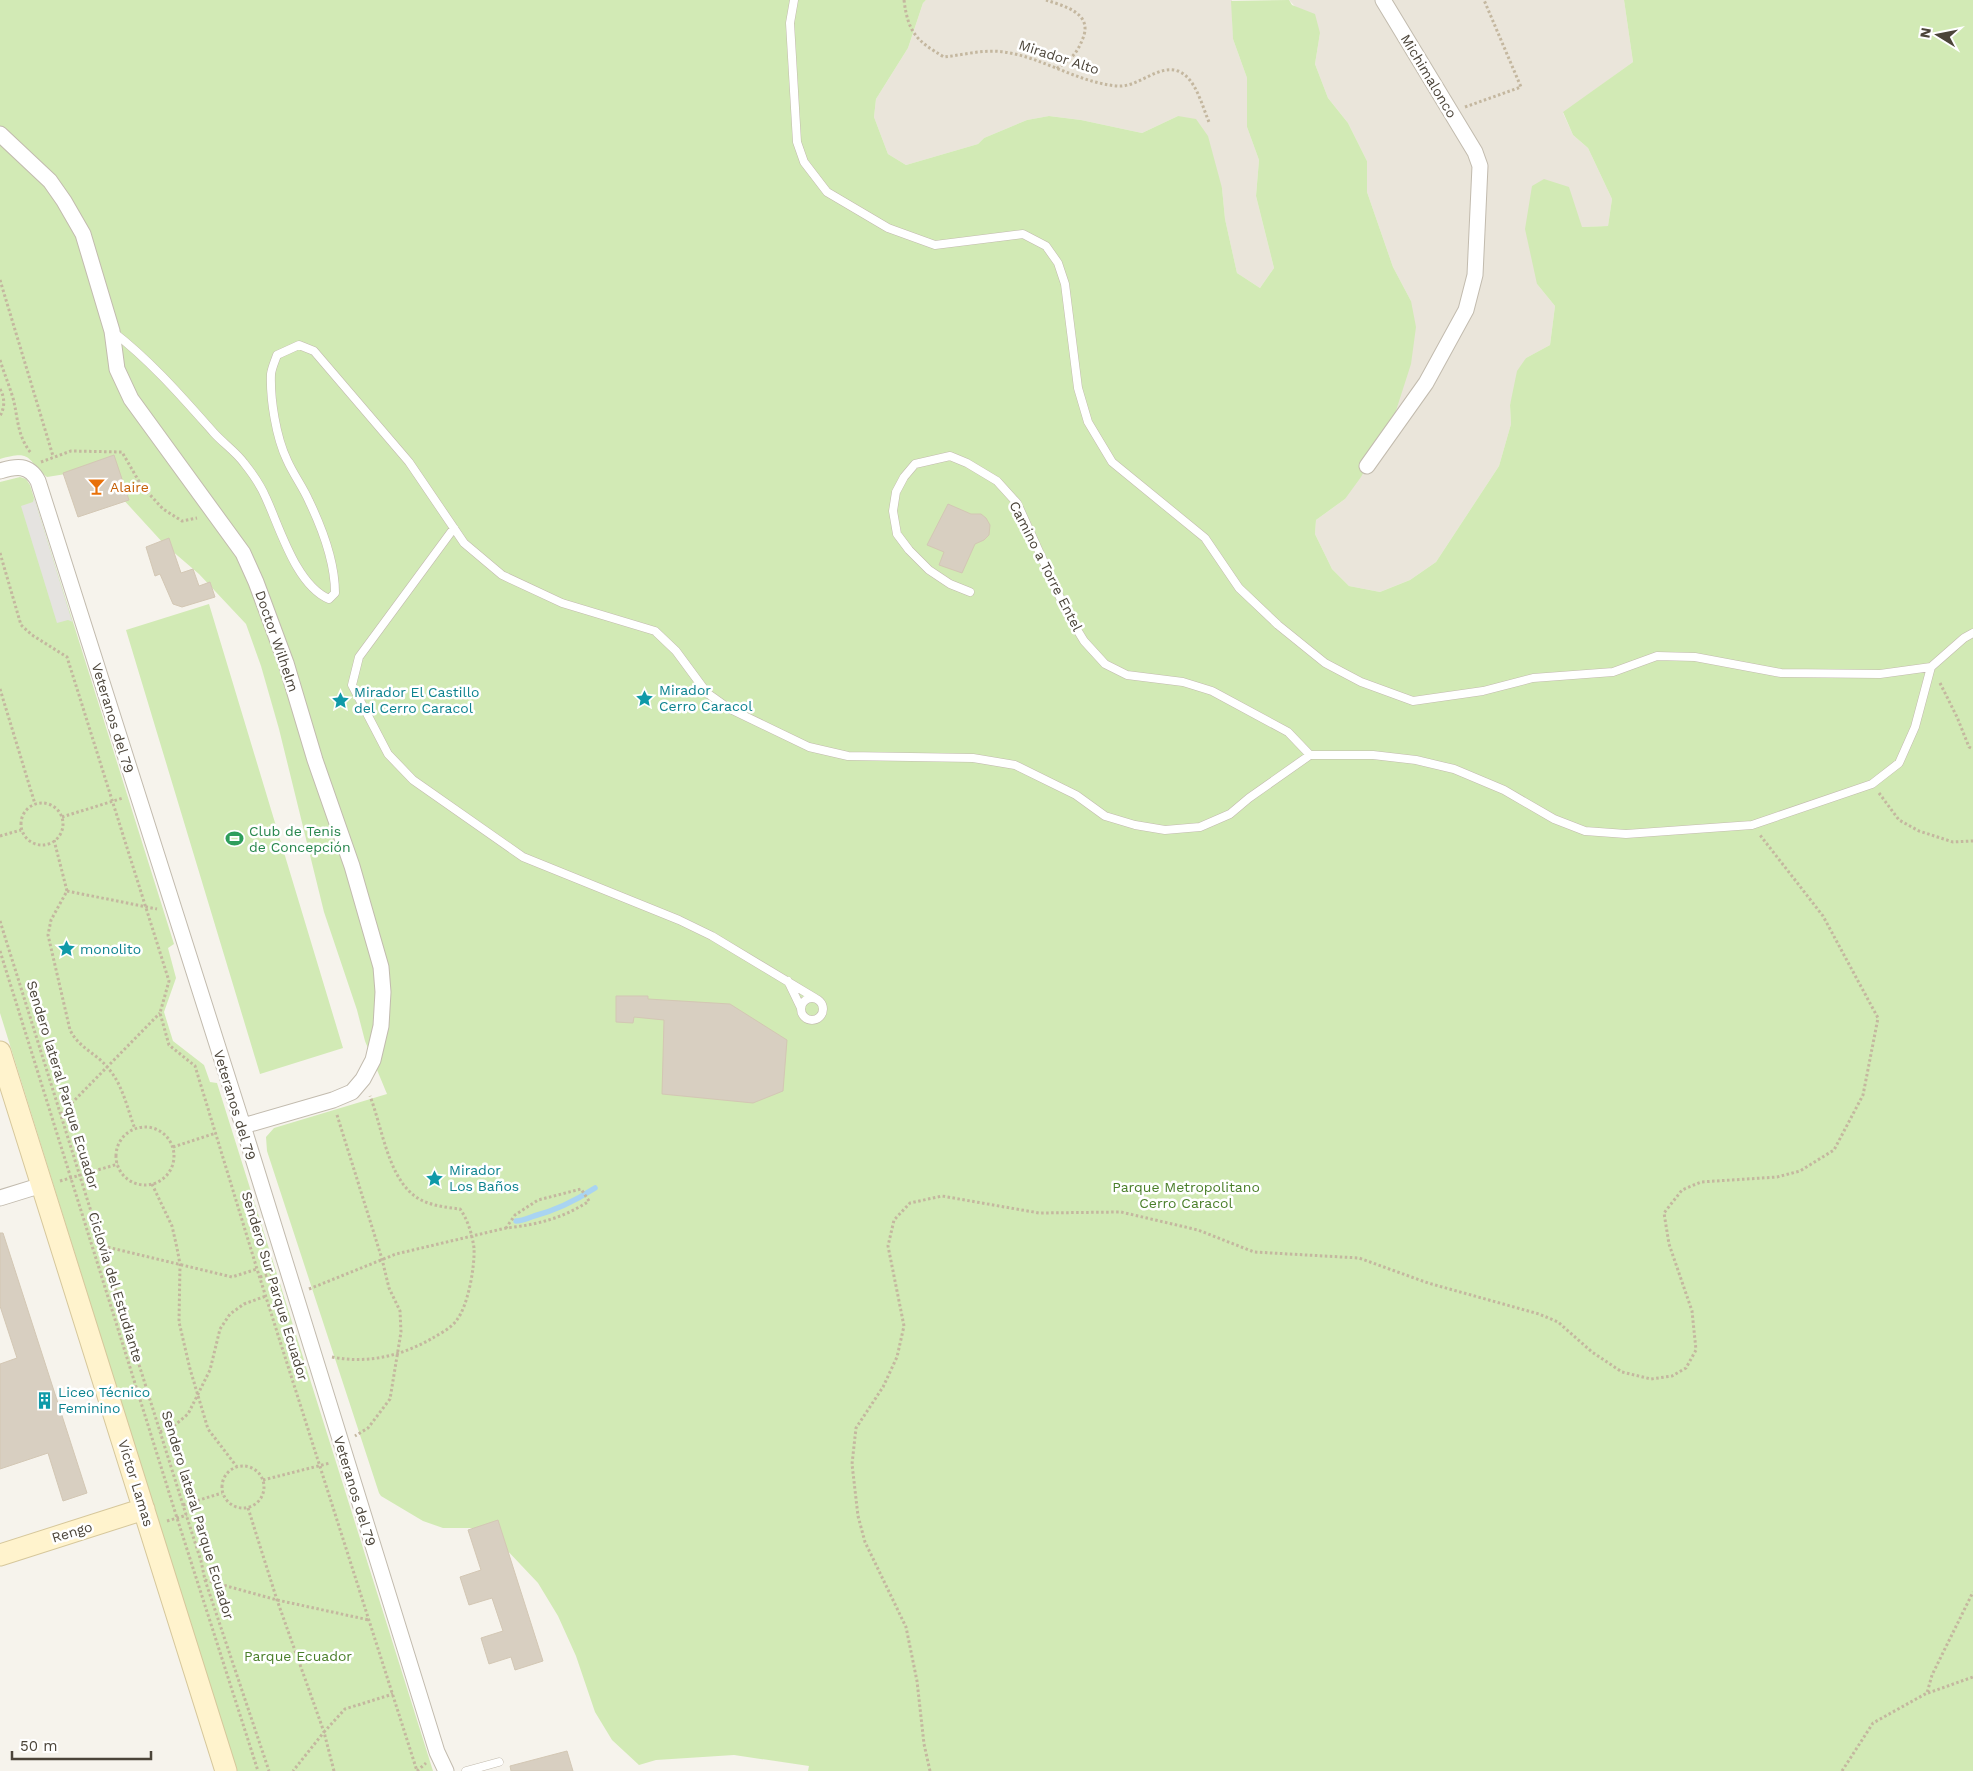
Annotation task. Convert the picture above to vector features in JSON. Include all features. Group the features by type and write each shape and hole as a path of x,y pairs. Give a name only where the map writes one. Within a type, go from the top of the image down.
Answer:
{"main road":[{"name":"Víctor Lamas","path":"0,1052 226,1771"},
{"name":"Rengo","path":"0,1555 144,1509"}],"street":[{"name":"Michimalonco","path":"1368,466 1426,382 1466,310 1475,275 1480,166 1476,152 1383,0"},
{"name":"Doctor Wilhelm","path":"0,134 50,181 83,234 112,331 117,369 131,399 243,554 256,582 283,654 315,760 352,866 381,967 383,992 382,1026 373,1060 363,1079 352,1092 333,1100 243,1126"},
{"name":"Veteranos del 79","path":"0,471 15,466 23,467 31,471 38,481 243,1126 437,1752 446,1771"},
{"path":"0,1198 42,1185"}],"lane":[{"path":"794,0 790,23 797,142 804,162 827,192 888,228 935,245 1023,234 1046,246 1058,263 1065,284 1078,388 1088,422 1112,462 1205,538 1239,588 1278,625 1325,663 1361,682 1413,701 1482,692 1533,678 1613,672 1657,656 1694,657 1781,673 1880,674 1931,667 1964,638 1973,634"},
{"path":"112,331 138,352 219,439 244,462 265,496 286,546 306,578 321,595 329,599 335,593 335,579 309,500 287,460 280,441 272,401 271,372 277,355 299,345 314,351 409,462 464,543 502,576 562,603 655,631 676,651 707,693 728,708 809,747 848,756 973,758 1015,765 1076,795 1104,816 1135,825 1165,830 1200,827 1230,814 1249,798 1310,755 1373,755 1416,760 1454,769 1504,790 1554,820 1585,831 1626,834 1752,825 1872,784 1899,763 1915,727 1931,667"},
{"name":"Camino a Torre Entel","path":"970,592 950,584 929,570 909,550 897,534 894,511 896,492 904,476 915,464 950,456 967,463 997,481 1017,503 1066,613 1084,641 1105,664 1127,675 1183,682 1212,691 1288,732 1310,755"},
{"path":"454,528 359,657 352,685 388,754 413,780 523,856 679,920 712,936 788,981 822,1003 824,1011 822,1016 810,1021 805,1018 788,981"},
{"path":"801,1008 804,1001 808,998 815,998"},
{"path":"466,1771 499,1762"}],"path":[{"name":"Mirador Alto","path":"904,0 905,12 914,36 944,57 990,51 1005,52 1084,80 1120,86 1137,82 1164,70 1179,72 1188,77 1197,92 1209,122"},
{"path":"1046,0 1076,12 1085,22 1086,31 1078,51 1071,59 1056,69"},
{"path":"1450,112 1521,86 1484,0"},
{"path":"0,280 53,456"},
{"path":"0,360 13,399 19,430 26,448 33,455"},
{"path":"0,389 4,398 4,406 0,416"},
{"path":"40,462 71,450 122,452 142,485 163,509 182,521 215,514"},
{"path":"0,553 21,625 32,635 68,657 169,981 160,1013 61,1114"},
{"path":"1931,667 1972,749"},
{"path":"0,689 35,804"},
{"path":"1872,784 1899,820 1919,831 1952,842 1973,841"},
{"path":"62,817 113,802 136,792"},
{"path":"46,803 52,805 62,817 62,827 54,840 46,845 32,843 21,830 23,814 35,804 46,803"},
{"path":"930,1771 924,1744 917,1681 906,1627 865,1542 858,1516 852,1464 856,1428 883,1387 897,1357 904,1326 888,1246 894,1220 910,1203 942,1196 1039,1213 1121,1212 1198,1230 1254,1252 1359,1258 1428,1282 1538,1314 1558,1322 1592,1352 1622,1372 1651,1379 1672,1376 1686,1368 1696,1350 1692,1310 1669,1244 1664,1213 1682,1190 1701,1182 1777,1177 1800,1171 1834,1150 1863,1095 1878,1018 1823,916 1752,825"},
{"path":"0,836 21,830"},
{"path":"54,840 67,891 51,920 48,935 70,1030 74,1038 91,1055 106,1066 121,1088 135,1129"},
{"path":"67,891 146,908 173,910"},
{"name":"Sendero lateral Parque Ecuador","path":"0,920 183,1504 205,1580 269,1771"},
{"name":"Ciclovía del Estudiante","path":"0,952 258,1771"},
{"name":"Sendero Sur Parque Ecuador","path":"160,1013 169,1044 195,1066 257,1269 416,1771"},
{"path":"312,1351 349,1359 368,1359 396,1354 440,1334 456,1321 464,1306 469,1289 474,1248 468,1221 460,1208 429,1204 410,1192 401,1179 386,1147 378,1117 363,1079"},
{"path":"333,1100 343,1138 382,1259 389,1288 400,1311 401,1332 390,1399 368,1428 340,1443"},
{"path":"144,1127 162,1132 173,1147 172,1166 168,1174 152,1184 143,1185 134,1182 126,1177 118,1164 116,1153 118,1146 128,1133 135,1129 144,1127"},
{"path":"173,1147 216,1133"},
{"path":"42,1185 118,1164"},
{"path":"152,1184 172,1226 180,1264 178,1322 208,1429 237,1467"},
{"path":"294,1295 396,1254 558,1217 576,1210 589,1201 582,1189 538,1200 516,1215 506,1228"},
{"path":"102,1246 232,1277 257,1269"},
{"path":"160,1432 175,1425 188,1414 210,1370 220,1329 230,1314 244,1304 266,1296"},
{"path":"263,1480 319,1465 346,1461"},
{"path":"244,1466 256,1470 263,1480 264,1487 260,1500 248,1508 235,1507 229,1504 222,1493 223,1480 231,1469 237,1467 244,1466"},
{"path":"183,1504 222,1493"},
{"path":"248,1508 277,1600 324,1732 334,1771"},
{"path":"205,1580 277,1600 369,1620"},
{"path":"1927,1693 1932,1675 1973,1592"},
{"path":"1842,1771 1873,1723 1927,1693 1973,1677"},
{"path":"293,1771 345,1709 393,1694"}],"shaded area":[{"path":"926,0 1232,0 1233,39 1247,78 1247,127 1259,160 1256,196 1274,268 1260,288 1237,273 1225,219 1222,188 1178,116 1142,133 1081,120 1049,116 1027,120 984,138 978,144 906,165 888,154 874,117 876,99 908,48 923,3"},
{"path":"1289,0 1624,0 1633,62 1563,113 1573,135 1588,148 1612,199 1608,226 1582,227 1537,284 1555,306 1550,345 1526,358 1510,405 1511,424 1499,466 1436,562 1410,580 1380,592 1349,586 1332,569 1315,534 1316,520 1345,499 1411,301 1393,267 1367,192 1367,161 1348,123 1328,98 1315,64 1320,33"},
{"path":"34,498 73,622 68,620 57,623 21,506 33,502"}],"green space":[{"name":"Parque Metropolitano Cerro Caracol","path":"0,0 926,0 923,3 908,48 876,99 874,117 888,154 906,165 978,144 984,138 1027,120 1049,116 1081,120 1142,133 1178,116 1196,119 1208,136 1222,188 1225,219 1237,273 1260,288 1274,268 1256,196 1259,160 1247,127 1247,78 1233,39 1231,1 1289,0 1292,5 1315,14 1320,33 1315,64 1328,98 1348,123 1367,161 1367,192 1393,267 1411,301 1416,327 1411,364 1393,420 1361,477 1345,499 1316,520 1315,534 1332,569 1349,586 1380,592 1410,580 1436,562 1499,466 1511,424 1510,405 1517,371 1526,358 1550,345 1555,306 1537,284 1525,229 1532,186 1544,179 1569,187 1582,227 1608,226 1612,199 1588,148 1573,135 1563,112 1633,62 1624,0 1973,0 1973,1771 808,1771 809,1766 734,1755 656,1760 639,1765 612,1740 595,1712 576,1656 558,1616 538,1583 486,1528 443,1528 423,1521 379,1493 267,1151 266,1137 274,1128 387,1094 365,1041 357,1010 324,912 279,729 261,666 246,624 199,574 164,544 99,473 72,473 47,477 24,456 11,456 0,459"},
{"name":"Parque Ecuador","path":"20,477 26,479 30,485 174,944 168,948 176,978 164,1012 173,1041 204,1065 210,1082 217,1083 433,1771 236,1771 0,1013 0,482"},
{"name":"Club de Tenis de Concepción","path":"209,604 343,1048 260,1074 126,630"}],"building":[{"name":"Alaire","path":"114,455 129,500 78,517 63,473"},
{"path":"948,504 971,514 981,514 990,525 989,535 984,540 975,544 962,573 939,565 944,552 927,545"},
{"path":"169,538 181,573 193,569 199,586 210,582 215,597 182,607 173,604 160,574 155,576 146,547"},
{"path":"616,996 648,996 648,999 730,1004 787,1040 783,1091 753,1103 662,1094 664,1020 634,1017 633,1023 616,1022"},
{"name":"Liceo Técnico Feminino","path":"0,1233 3,1233 87,1493 63,1501 48,1453 0,1469 0,1364 17,1358 0,1306"},
{"path":"498,1520 543,1661 515,1670 511,1657 489,1664 481,1638 503,1631 492,1598 469,1605 460,1577 481,1570 468,1530"},
{"path":"567,1751 573,1771 511,1771 510,1766"}],"waterway":[{"path":"516,1221 558,1208 595,1188"}],"place":[{"name":"Alaire","path":"96,487"},
{"name":"Mirador Cerro Caracol","path":"645,698"},
{"name":"Mirador El Castillo del Cerro Caracol","path":"340,700"},
{"name":"Club de Tenis de Concepción","path":"235,839"},
{"name":"monolito","path":"66,949"},
{"name":"Mirador Los Baños","path":"435,1178"},
{"name":"Liceo Técnico Feminino","path":"44,1400"}]}
